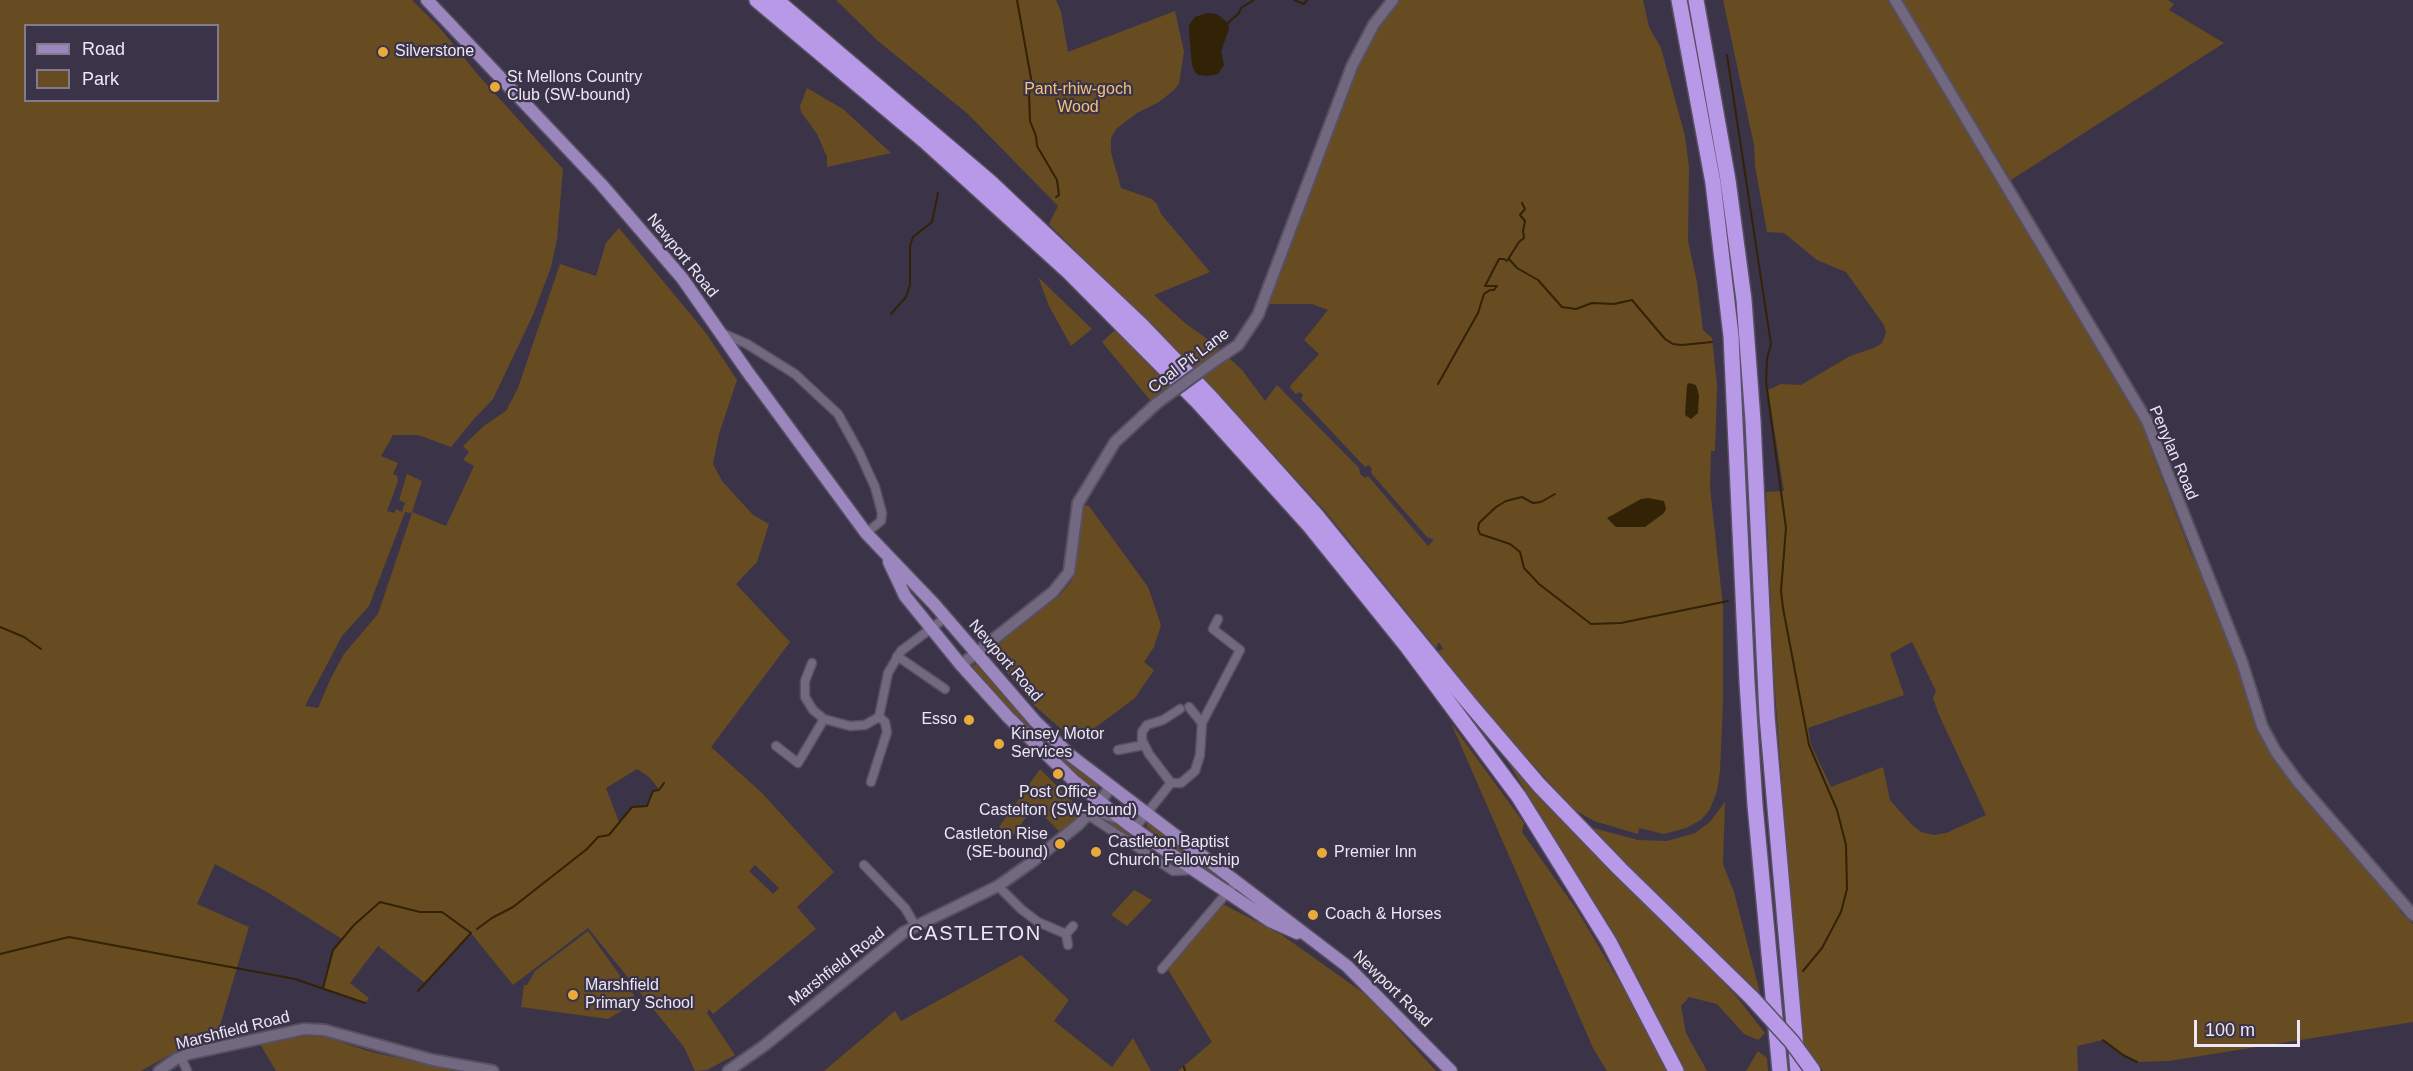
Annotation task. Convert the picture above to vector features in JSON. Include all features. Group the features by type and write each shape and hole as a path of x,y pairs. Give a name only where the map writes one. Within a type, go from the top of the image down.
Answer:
{"highway":[{"path":"757,0 917,135 1076,279 1192,396 1310,526 1462,717 1525,807 1609,942 1676,1071"},
{"path":"776,0 990,182 1141,325 1218,405 1315,514 1539,785 1620,869 1752,998 1792,1042 1813,1071"},
{"path":"1678,0 1713,183 1731,336 1755,805 1780,1071"},
{"path":"1696,0 1728,180 1744,300 1753,421 1767,716 1798,1071"}],"main road":[{"name":"Newport Road","path":"427,0 601,184 682,278 866,533 977,652 1035,721 1070,755 1110,787 1147,812 1306,937 1347,966 1451,1071"},
{"name":"Newport Road","path":"885,554 905,596 961,665 1022,731 1074,781 1132,827 1226,892 1270,921 1306,937"}],"street":[{"name":"Coal Pit Lane","path":"961,665 1053,592 1070,572 1078,503 1115,442 1157,403 1238,345 1258,315 1352,66 1374,24 1393,0"},
{"name":"Penylan Road","path":"1895,0 2147,421 2242,662 2262,726 2276,752 2298,782 2413,915"},
{"path":"722,333 747,344 795,374 838,414 859,452 882,513 880,521 866,533"},
{"path":"812,663 805,681 805,697 813,710 824,719 865,725 879,717 888,673 897,656 945,618"},
{"path":"1171,783 1181,783 1195,771 1200,755 1202,723 1240,650 1213,629 1218,619"},
{"path":"897,656 945,689"},
{"path":"1189,707 1202,723"},
{"path":"1171,783 1149,754 1144,745 1142,732 1147,725 1163,720 1180,709"},
{"path":"871,782 887,732 885,722 879,717"},
{"path":"776,746 798,764 824,719"},
{"path":"1118,750 1144,745"},
{"path":"1088,815 1098,813 1132,827 1171,783"},
{"name":"Marshfield Road","path":"731,1070 915,925 998,886 1032,862 1088,815 1110,787"},
{"name":"Newport Road","path":"1088,815 1173,872 1194,870"},
{"path":"864,865 905,908 915,925"},
{"path":"1162,969 1236,882"},
{"path":"998,886 1038,922 1066,934"},
{"path":"1066,934 1073,926"},
{"path":"1066,934 1068,945"},
{"name":"Marshfield Road","path":"159,1071 181,1057 304,1029 324,1030 433,1060 493,1071"},
{"path":"181,1057 187,1071"}],"green space":[{"path":"0,0 412,0 439,27 479,76 563,169 557,239 551,267 533,315 493,399 451,447 418,435 393,435 381,456 398,463 393,474 397,476 398,481 387,511 394,513 396,509 402,512 405,503 399,500 407,474 422,481 412,512 446,526 474,466 463,460 469,452 463,446 485,425 506,411 518,388 560,264 596,276 606,243 619,228 706,333 737,380 719,434 713,464 722,481 753,515 769,524 757,562 736,584 790,642 711,747 762,793 834,872 797,907 816,929 713,1014 709,1009 707,1013 735,1055 707,1070 695,1071 684,1047 588,928 513,985 471,933 425,983 378,946 350,983 369,998 365,1003 323,988 333,950 342,939 267,892 215,864 197,904 249,927 216,1039 182,1048 141,1071 0,1071","holes":["405,512 412,513 378,614 344,654 318,708 305,706 342,636 369,606","637,769 649,777 659,789 653,791 647,805 632,807 619,822 606,788","755,865 779,888 773,894 749,871"]},
{"name":"Pant-rhiw-goch Wood","path":"836,0 1056,0 1061,12 1068,52 1175,11 1184,52 1179,84 1159,102 1137,113 1116,129 1111,138 1111,152 1121,188 1152,199 1161,214 1210,272 1154,295 1185,323 1220,348 1195,370 1049,224 1058,206 968,114 878,41"},
{"path":"1397,0 1643,0 1649,27 1661,48 1685,136 1689,167 1688,241 1697,282 1703,330 1712,338 1717,386 1715,451 1711,451 1710,487 1723,607 1720,771 1717,791 1710,809 1701,820 1686,828 1664,834 1639,828 1638,834 1594,821 1573,809 1476,700 1438,651 1443,649 1439,642 1436,648 1326,512 1203,377 1229,358 1242,370 1265,401 1277,385 1359,468 1360,474 1365,478 1368,476 1428,546 1434,540 1427,537 1371,473 1372,469 1369,465 1365,467 1301,399 1303,395 1300,392 1296,394 1291,389 1290,386 1319,354 1304,340 1328,310 1312,304 1268,304 1333,124 1378,27"},
{"path":"1723,0 1888,0 2060,281 2095,345 2144,425 2153,455 2190,551 2230,637 2251,709 2336,829 2347,850 2358,856 2390,892 2401,913 2413,924 2413,1022 2169,1061 2137,1062 2103,1040 2077,1046 2078,1071 1823,1071 1801,1041 1774,677 1766,492 1784,491 1768,390 1781,384 1801,385 1850,356 1874,348 1882,343 1886,333 1884,325 1846,272 1817,260 1784,233 1767,232 1755,166 1754,145","holes":["1912,642 1936,691 1933,698 1939,715 1986,815 1946,833 1934,835 1921,832 1912,825 1890,800 1883,767 1831,787 1811,745 1808,728 1904,695 1890,654"]},
{"path":"1900,0 2168,0 2174,4 2169,10 2224,43 2011,180"},
{"path":"807,88 843,109 891,153 827,167 827,157 817,134 801,112 800,106"},
{"path":"1038,277 1092,329 1071,346 1049,306"},
{"path":"1115,330 1170,386 1150,400 1102,342"},
{"path":"1083,505 1089,506 1148,587 1161,625 1154,647 1144,662 1154,670 1135,698 1076,742 1035,706 988,650 1059,596 1071,582 1076,567 1079,517"},
{"path":"977,664 1039,732 1097,784 1098,789 1090,787 991,690 973,669 973,665"},
{"path":"1451,723 1524,823 1522,832 1577,910 1625,991 1667,1071 1607,1071 1593,1048"},
{"path":"1505,757 1609,867 1675,930 1736,996 1765,1033 1758,1040 1744,1034 1717,1004 1689,997 1681,1006 1686,1033 1707,1071 1684,1071 1639,980"},
{"path":"1040,769 1079,808 1080,816 1062,834 1034,806 1012,837 999,827"},
{"path":"1725,802 1723,864 1734,892 1760,993 1626,864 1593,828 1638,840 1667,841 1695,833 1710,822"},
{"path":"1101,817 1112,819 1175,864 1111,828 1102,821"},
{"path":"1146,819 1150,819 1225,881 1226,885 1220,885 1147,827"},
{"path":"1134,890 1152,900 1127,926 1111,915"},
{"path":"1221,903 1282,935 1369,997 1436,1071 1178,1071 1212,1042 1167,968"},
{"path":"588,931 634,995 633,1004 608,1019 521,1007 524,985 527,985 535,971"},
{"path":"1021,955 1069,1000 1054,1021 1112,1067 1133,1038 1151,1071 824,1071 895,1011 901,1021"},
{"path":"305,1036 325,1037 368,1051 453,1071 276,1071 260,1044"},
{"path":"1758,1051 1767,1058 1768,1071 1746,1071"}],"shaded area":[{"path":"1207,13 1217,14 1228,23 1229,29 1221,51 1224,65 1218,74 1209,76 1198,75 1195,72 1192,65 1189,31 1189,25 1195,17"},
{"path":"1689,383 1696,385 1699,395 1698,413 1691,419 1685,415"},
{"path":"1641,499 1664,501 1666,509 1645,527 1616,527 1607,518"}],"waterway":[{"path":"1017,0 1032,84 1029,94 1030,121 1037,146 1057,180 1059,195 1056,197"},
{"path":"1228,23 1241,8 1254,0"},
{"path":"1294,0 1304,4 1307,0"},
{"path":"1727,55 1771,344 1767,359 1766,382 1786,528 1781,591 1783,608 1809,745 1837,810 1846,845 1847,889 1841,912 1822,948 1803,971"},
{"path":"891,314 906,297 910,285 910,246 913,237 932,222 938,193"},
{"path":"1438,384 1478,313 1484,294 1494,290 1497,286 1485,286 1499,259 1507,261 1524,238 1525,221 1520,215 1525,209 1522,203"},
{"path":"1509,259 1517,268 1538,280 1562,307 1576,309 1592,303 1614,304 1632,300 1665,339 1673,344 1712,342"},
{"path":"1555,494 1541,502 1533,503 1522,497 1506,501 1479,523 1478,529 1480,534 1510,544 1520,552 1524,568 1539,584 1591,624 1621,623 1728,601"},
{"path":"0,627 24,637 41,649"},
{"path":"477,929 513,907 587,849 598,837 609,835 632,807 647,806 653,791 659,790 664,783"},
{"path":"323,988 333,950 354,925 380,902 420,912 442,912 471,933 418,991"},
{"path":"0,954 69,937 295,979 365,1003"},
{"path":"2103,1040 2137,1062"},
{"path":"1184,1067 1185,1071"}],"place":[{"name":"Silverstone","path":"383,52"},
{"name":"St Mellons Country Club (SW-bound)","path":"495,87"},
{"name":"Esso","path":"969,720"},
{"name":"Kinsey Motor Services","path":"999,744"},
{"name":"Post Office Castelton (SW-bound)","path":"1058,774"},
{"name":"Castleton Rise (SE-bound)","path":"1060,844"},
{"name":"Castleton Baptist Church Fellowship","path":"1096,852"},
{"name":"Premier Inn","path":"1322,853"},
{"name":"Coach & Horses","path":"1313,915"},
{"name":"Marshfield Primary School","path":"573,995"}],"district":[{"name":"CASTLETON","path":"975,934"}]}
